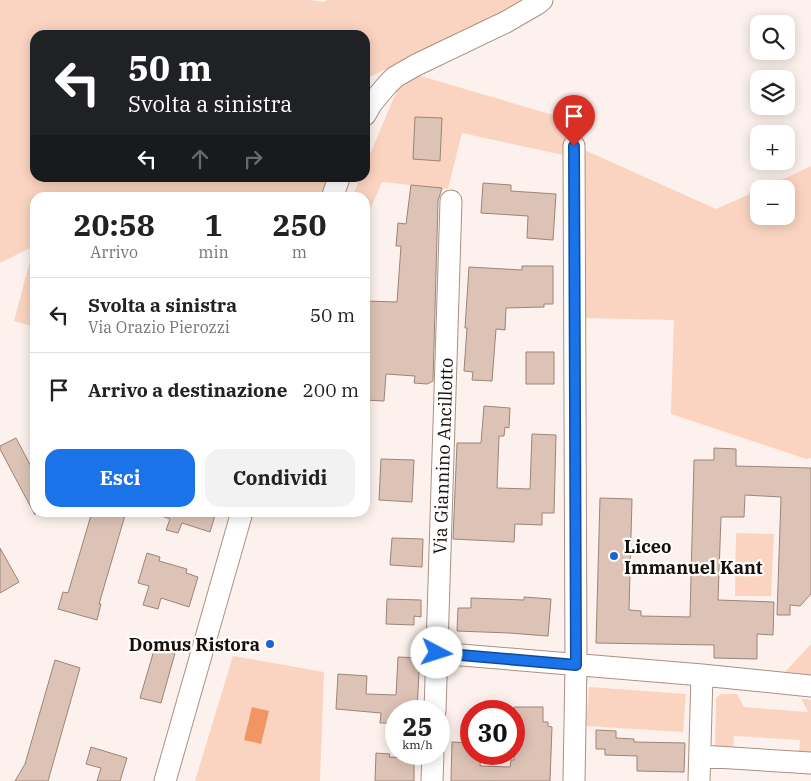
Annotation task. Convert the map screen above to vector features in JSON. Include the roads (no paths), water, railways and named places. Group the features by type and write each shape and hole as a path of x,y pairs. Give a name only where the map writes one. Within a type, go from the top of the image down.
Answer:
{"street":[{"path":"370,106 396,77 416,65 506,22 542,0"},
{"path":"574,146 576,665 574,781"},
{"name":"Via Giannino Ancillotto","path":"435,700 451,201"},
{"path":"165,781 241,517"},
{"path":"437,653 811,686"},
{"path":"699,781 702,675"},
{"path":"700,756 811,764"},
{"path":"432,781 433,765"}],"place":[{"name":"Liceo Immanuel Kant","path":"614,556"},
{"name":"Domus Ristora","path":"270,644"}]}
